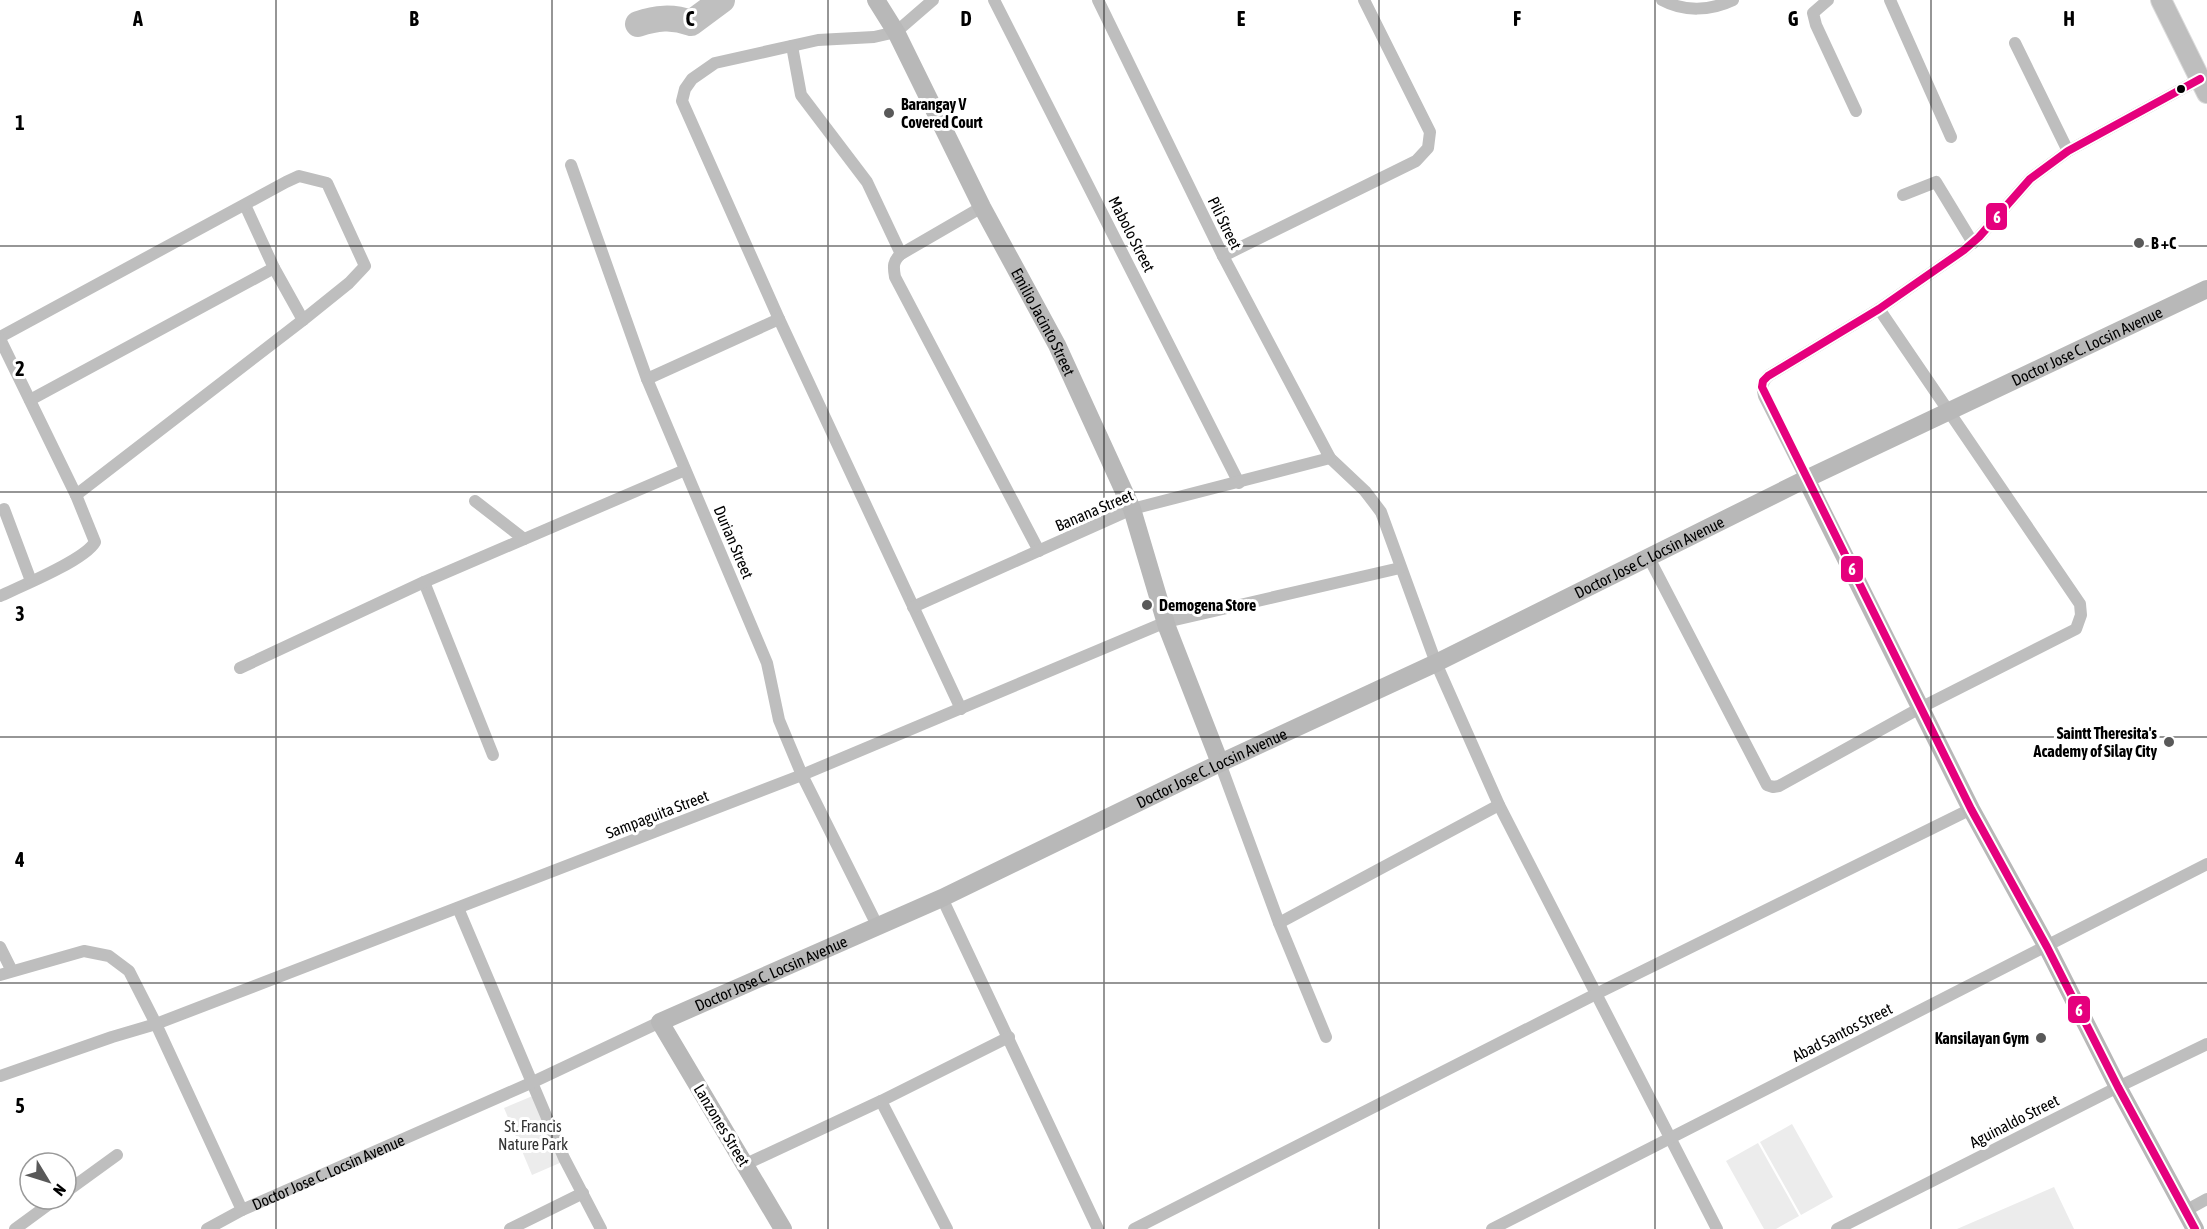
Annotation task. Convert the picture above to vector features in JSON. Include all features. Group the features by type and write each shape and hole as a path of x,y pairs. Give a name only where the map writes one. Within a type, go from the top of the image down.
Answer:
{"main road":[{"path":"2161,0 2204,86"}],"street":[{"name":"Emilio Jacinto Street","path":"876,0 896,32 982,207 1057,345 1132,509 1166,622 1220,764"},
{"path":"933,0 896,32 874,37 818,40 715,63 692,79 685,89 682,102 779,319 961,709"},
{"name":"Mabolo Street","path":"994,0 1239,483"},
{"name":"Pili Street","path":"1098,0 1223,256 1330,458 1365,491 1381,512 1436,663 1498,805 1670,1139"},
{"path":"1223,256 1416,161 1428,148 1430,132 1364,0"},
{"path":"1662,0 1682,8 1697,9 1710,8 1733,0"},
{"path":"1828,0 1813,13 1816,25 1856,111"},
{"path":"1890,0 1951,137"},
{"path":"2015,43 2068,151"},
{"path":"792,46 801,95 867,182 901,254"},
{"path":"2195,1229 2118,1087 2047,947 1971,809 1764,396 1762,387 1763,381 1774,371 1879,309 1974,243 2030,179 2068,151 2204,86"},
{"name":"Durian Street","path":"571,165 646,379 767,663 779,720 802,775 878,927"},
{"path":"0,597 79,557 92,549 95,542 76,495 0,338 299,176 327,183 365,266 349,283 303,320 76,495"},
{"path":"1903,195 1936,182 1974,243"},
{"path":"245,205 274,268 303,320"},
{"path":"982,207 901,254 895,259 893,266 895,277 1039,551"},
{"path":"30,400 274,268"},
{"name":"Doctor Jose C. Locsin Avenue","path":"207,1229 242,1210 942,898 1436,663 1806,478 2207,290"},
{"path":"1649,558 1767,785 1773,787 1779,786 1920,708 2076,629 2081,615 2080,604 1879,309"},
{"path":"646,379 779,319"},
{"name":"Banana Street","path":"914,607 1132,509 1330,458"},
{"path":"240,668 424,582 685,470"},
{"path":"475,501 524,539"},
{"path":"1,507 31,581"},
{"name":"Sampaguita Street","path":"0,1076 102,1040 156,1024 802,775 1166,622 1400,568"},
{"path":"424,582 493,755"},
{"path":"1220,764 1279,923 1326,1037"},
{"path":"1279,923 1498,805"},
{"path":"1134,1229 1596,994 1971,809"},
{"name":"Abad Santos Street","path":"1492,1229 2207,864"},
{"path":"942,898 1098,1229"},
{"path":"458,908 564,1158 601,1229"},
{"path":"0,947 6,973 84,951 109,956 129,971 242,1210"},
{"name":"Lanzones Street","path":"660,1022 783,1229"},
{"path":"746,1164 881,1101 1009,1037"},
{"name":"Aguinaldo Street","path":"1838,1229 2207,1044"},
{"path":"881,1101 947,1229"},
{"path":"1670,1139 1717,1229"},
{"path":"78,1183 117,1155"},
{"path":"510,1229 583,1193"},
{"path":"2185,1211 2207,1199"},
{"path":"15,1229 40,1211"}],"green space":[{"name":"St. Francis Nature Park","path":"535,1095 562,1162 532,1175 504,1108"},
{"path":"1792,1124 1833,1197 1801,1215 1760,1142"},
{"path":"1758,1143 1799,1216 1776,1229 1764,1229 1726,1161"},
{"path":"2054,1187 2074,1229 1957,1229"}],"waterway":[{"path":"638,24 664,19 677,19 691,23 722,0"}],"transit line":[{"name":"6","path":"2195,1229 2118,1087 2047,947 1971,809 1762,387 1763,381 1768,376 1879,309 1964,250 1979,237 2030,179 2068,151 2200,79"}],"place":[{"name":"Barangay V Covered Court","path":"889,113"},
{"name":"B +C","path":"2139,243"},
{"name":"Demogena Store","path":"1147,605"},
{"name":"Saintt Theresita's Academy of Silay City","path":"2169,742"},
{"name":"Kansilayan Gym","path":"2041,1038"}]}
